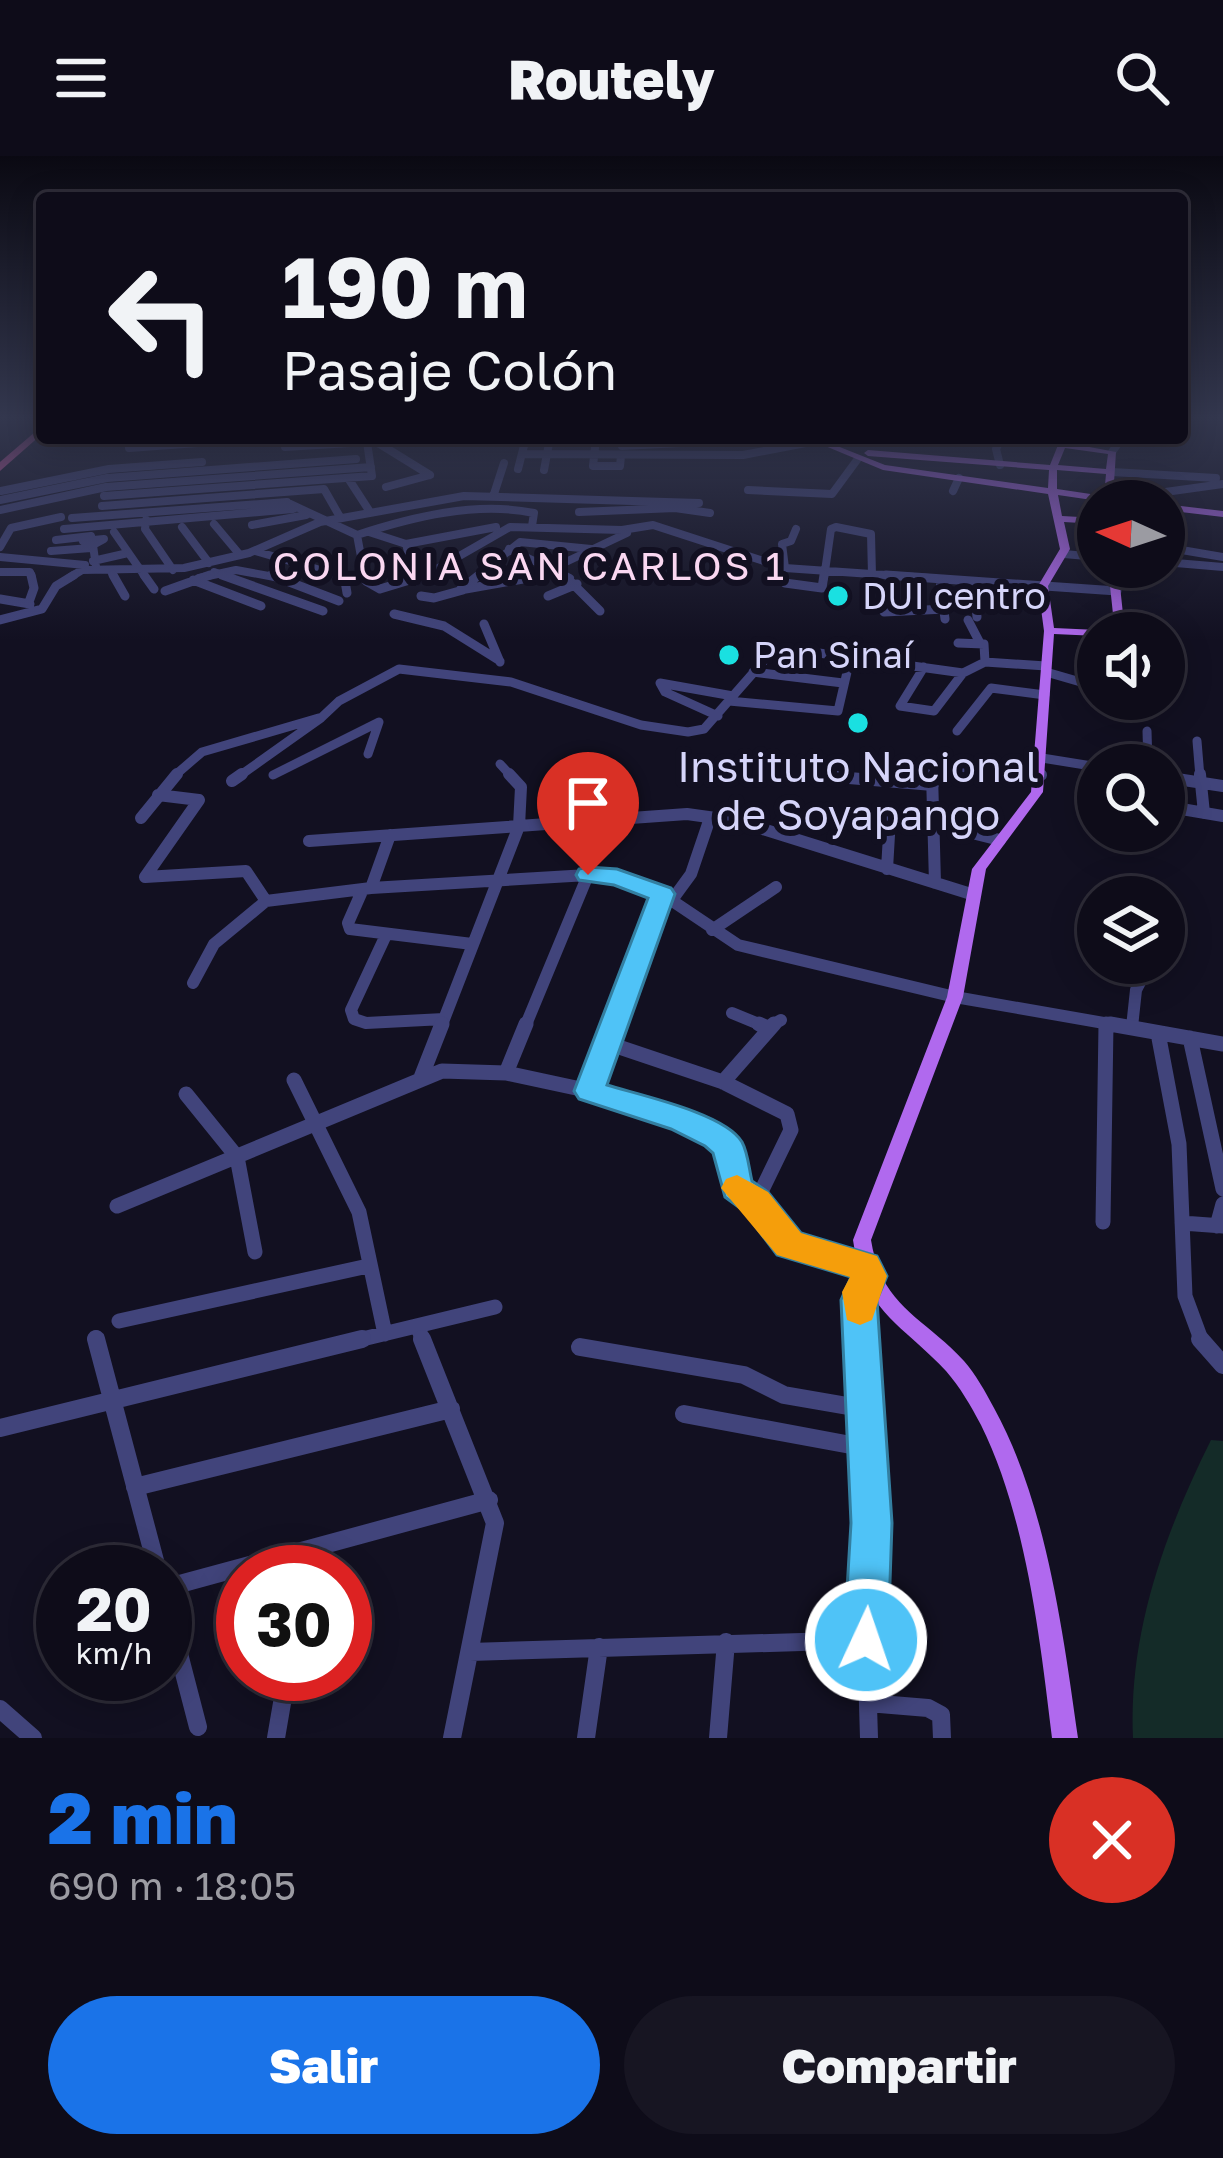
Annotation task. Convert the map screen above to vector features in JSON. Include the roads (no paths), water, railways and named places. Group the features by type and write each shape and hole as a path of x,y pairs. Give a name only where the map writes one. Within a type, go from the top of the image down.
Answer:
{"main road":[{"path":"1065,1738 1050,1631 1030,1543 976,1396 954,1365 901,1320 867,1271 865,1226 955,998 979,869 1034,798 1041,766 1049,631 1043,586 1064,554 1052,493 1077,496"},
{"path":"1185,509 1223,514"},
{"path":"1058,519 1077,520"},
{"path":"1116,588 1118,612"},
{"path":"1049,631 1077,632"}],"street":[{"path":"8,493 99,516 121,542"},
{"path":"93,565 99,516 109,493"},
{"path":"64,530 99,516 193,493"},
{"path":"0,547 11,528 148,507 201,493"},
{"path":"0,510 99,516 201,493"},
{"path":"56,540 99,516 201,493"},
{"path":"296,493 306,515"},
{"path":"326,493 340,517"},
{"path":"358,493 370,512"},
{"path":"392,493 400,506"},
{"path":"424,493 432,500"},
{"path":"493,497 494,493"},
{"path":"114,532 159,590 320,522 432,500 493,497 699,503"},
{"path":"574,528 583,499"},
{"path":"0,500 99,516"},
{"path":"130,532 148,507"},
{"path":"148,507 173,569"},
{"path":"579,512 710,509 710,542"},
{"path":"362,533 506,510 535,513 532,526"},
{"path":"269,545 250,523 306,515 406,544 509,527 664,526 785,568 1117,592"},
{"path":"51,551 99,516"},
{"path":"214,524 240,555"},
{"path":"182,527 204,572 323,611"},
{"path":"362,533 370,587 416,581 509,527"},
{"path":"785,583 822,588 831,529 836,527 871,533 872,575"},
{"path":"421,596 434,598 532,579 633,529"},
{"path":"785,568 782,544 791,541 796,529"},
{"path":"464,590 459,587 493,568 509,549 530,541 592,550"},
{"path":"406,544 416,581"},
{"path":"509,549 577,584 600,611"},
{"path":"204,572 251,567 343,597 348,576 254,551"},
{"path":"1185,551 1223,557"},
{"path":"0,620 42,609 61,581 128,554"},
{"path":"1064,554 1077,555"},
{"path":"0,557 110,570 194,566 261,606"},
{"path":"1185,564 1223,567"},
{"path":"0,572 18,568 30,572 34,588 29,602"},
{"path":"110,570 125,596"},
{"path":"884,612 945,614 940,580"},
{"path":"974,582 973,619 980,643"},
{"path":"548,596 577,584"},
{"path":"0,599 29,602 42,609"},
{"path":"394,614 444,626 500,661"},
{"path":"484,624 511,682"},
{"path":"958,643 986,646 986,662"},
{"path":"232,781 313,728 339,701 399,669 511,682 641,725 688,732 704,729 718,716 769,655 790,649 963,673"},
{"path":"718,716 664,692 660,683 832,713 838,711 851,655"},
{"path":"923,667 899,706 934,711 963,673 986,662 1077,681"},
{"path":"753,672 843,683"},
{"path":"957,731 991,688 1045,694"},
{"path":"141,818 202,752 322,717"},
{"path":"273,775 379,722 368,754"},
{"path":"313,728 337,742"},
{"path":"1147,730 1147,744"},
{"path":"1197,741 1204,813"},
{"path":"420,1080 519,826 521,787 500,764"},
{"path":"935,883 932,773 945,766 1077,764"},
{"path":"837,777 933,785"},
{"path":"1185,780 1223,786"},
{"path":"158,795 199,800 146,877 247,871 266,901"},
{"path":"1185,810 1223,816"},
{"path":"309,841 687,814 737,821 971,894"},
{"path":"855,814 936,824 1000,840"},
{"path":"590,1091 667,897 691,874 710,818"},
{"path":"887,868 890,818"},
{"path":"390,835 348,926 472,944"},
{"path":"194,982 214,944 266,901 367,889 588,875 617,877 667,897 738,945 955,998 1223,1044"},
{"path":"506,1073 588,875"},
{"path":"712,930 776,887"},
{"path":"386,934 351,1010 354,1019 367,1023 444,1019"},
{"path":"1132,1028 1139,984"},
{"path":"723,1082 774,1024 732,1012"},
{"path":"1103,1222 1106,1024"},
{"path":"1158,1033 1179,1139 1184,1276 1194,1328 1204,1353 1223,1365"},
{"path":"1190,1038 1223,1189"},
{"path":"607,1043 723,1082 787,1114 791,1130 756,1202"},
{"path":"117,1206 442,1071 506,1073 590,1091 682,1120 716,1137 728,1146 737,1188 756,1202 789,1244 867,1271 859,1300 872,1554 866,1640 869,1738"},
{"path":"295,1080 359,1212 385,1334"},
{"path":"186,1094 237,1157 255,1252"},
{"path":"1182,1222 1220,1226 1223,1204"},
{"path":"119,1321 368,1266"},
{"path":"0,1428 495,1307"},
{"path":"417,1326 489,1500 495,1532 452,1738"},
{"path":"96,1338 151,1545"},
{"path":"580,1347 744,1375 784,1395 866,1409"},
{"path":"135,1487 451,1409"},
{"path":"684,1414 868,1448"},
{"path":"331,1545 489,1500"},
{"path":"470,1652 866,1640"},
{"path":"718,1738 726,1642"},
{"path":"586,1738 599,1647"},
{"path":"191,1701 198,1727"},
{"path":"276,1738 282,1701"},
{"path":"868,1703 928,1708 941,1715 942,1738"},
{"path":"0,1709 26,1736"}],"place":[{"name":"DUI centro","path":"838,596"},
{"name":"Pan Sinaí","path":"729,655"},
{"name":"Instituto Nacional de Soyapango","path":"858,723"}],"district":[{"name":"COLONIA SAN CARLOS 1","path":"530,566"}]}
